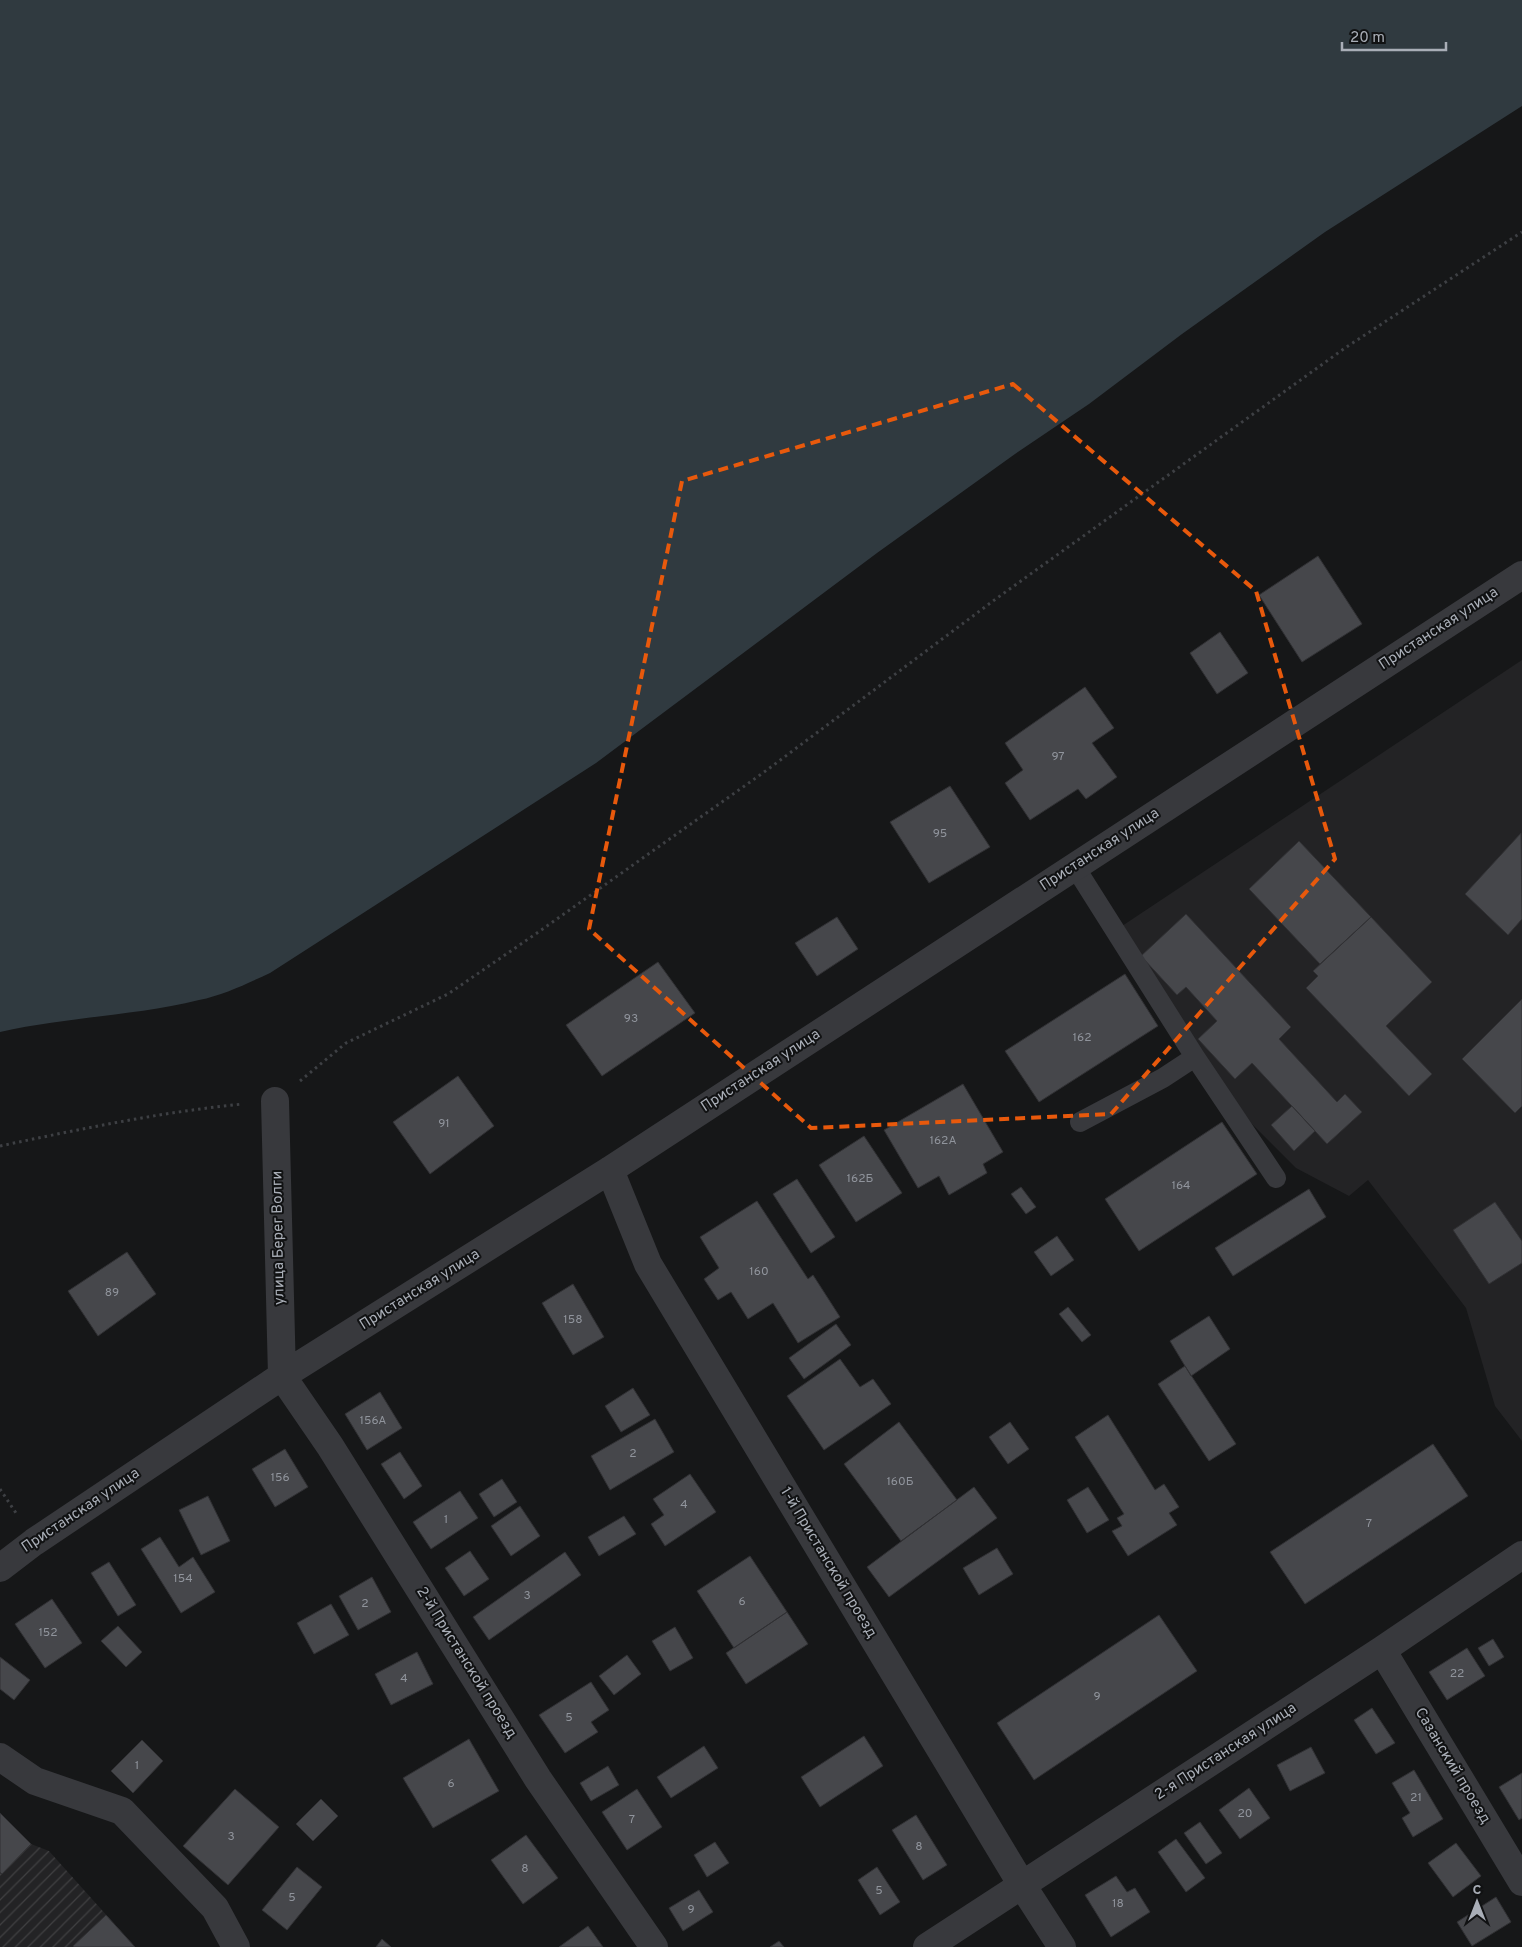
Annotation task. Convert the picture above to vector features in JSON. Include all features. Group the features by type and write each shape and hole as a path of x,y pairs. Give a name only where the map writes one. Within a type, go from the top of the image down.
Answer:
{"street":[{"name":"Пристанская улица","path":"0,1568 34,1542 282,1376 610,1170 1522,575"},
{"name":"улица Берег Волги","path":"275,1101 282,1376"},
{"name":"1-й Пристанской проезд","path":"610,1170 648,1264 1022,1885 1062,1947"},
{"name":"2-й Пристанской проезд","path":"282,1376 330,1446 538,1778 654,1947"},
{"name":"2-я Пристанская улица","path":"927,1947 1382,1650 1522,1555"},
{"name":"Сазанский проезд","path":"1382,1650 1522,1882"},
{"path":"0,1757 35,1781 122,1811 215,1908 236,1947"}],"lane":[{"path":"1075,867 1195,1057 1276,1178"},
{"path":"1080,1122 1163,1078 1195,1057"}],"path":[{"path":"0,1146 191,1109 275,1101 346,1043 448,994 537,933 767,770 993,601 1345,348 1522,232"}],"highlighted area":[{"path":"1013,384 1256,591 1335,859 1111,1114 811,1128 589,929 682,481"}],"shaded area":[{"path":"0,0 1522,0 1522,106 1325,232 1182,334 1089,404 1015,454 877,553 596,763 270,973 227,992 199,1000 150,1010 50,1023 0,1032"},
{"path":"1522,660 1522,1441 1495,1406 1466,1308 1368,1180 1349,1196 1296,1168 1251,1123 1137,963 1119,928"},
{"path":"0,1813 31,1844 49,1851 135,1947 0,1947"}],"building":[{"path":"1318,556 1362,624 1302,662 1259,595"},
{"path":"1220,632 1248,673 1217,694 1190,653"},
{"path":"1085,687 1114,728 1092,743 1117,777 1086,799 1078,789 1030,820 1005,783 1023,770 1005,743"},
{"path":"950,786 990,847 929,883 890,822"},
{"path":"1521,833 1522,919 1508,935 1465,894"},
{"path":"1299,841 1371,917 1320,964 1249,889"},
{"path":"1186,914 1291,1027 1279,1039 1337,1102 1345,1094 1362,1112 1327,1144 1252,1063 1235,1079 1198,1039 1217,1021 1186,987 1177,995 1141,956"},
{"path":"837,917 858,949 817,976 795,943"},
{"path":"1371,917 1432,982 1386,1026 1432,1074 1409,1096 1306,988 1318,976 1313,971"},
{"path":"658,962 695,1013 602,1076 566,1025"},
{"path":"1125,974 1158,1026 1039,1102 1005,1051"},
{"path":"1522,999 1522,1106 1515,1113 1462,1059"},
{"path":"458,1076 494,1126 430,1174 393,1122"},
{"path":"963,1084 1003,1152 983,1164 987,1173 949,1195 939,1176 918,1188 884,1130"},
{"path":"1292,1106 1315,1131 1294,1151 1271,1125"},
{"path":"1222,1122 1257,1174 1139,1251 1105,1199"},
{"path":"864,1136 902,1193 856,1222 819,1165"},
{"path":"797,1179 835,1237 811,1253 773,1194"},
{"path":"1021,1187 1036,1207 1026,1214 1011,1194"},
{"path":"1309,1189 1326,1217 1233,1276 1215,1248"},
{"path":"757,1201 808,1279 813,1275 840,1317 798,1343 773,1303 748,1319 731,1292 718,1300 704,1279 719,1268 700,1237"},
{"path":"1495,1202 1522,1241 1522,1263 1489,1284 1453,1230"},
{"path":"1057,1236 1074,1260 1051,1276 1034,1252"},
{"path":"127,1252 156,1294 98,1336 68,1291"},
{"path":"573,1284 604,1337 573,1355 542,1303"},
{"path":"1068,1307 1091,1335 1082,1342 1059,1314"},
{"path":"1209,1316 1230,1349 1191,1376 1170,1341"},
{"path":"836,1324 851,1345 804,1379 789,1358"},
{"path":"840,1359 860,1387 873,1379 891,1404 824,1450 787,1396"},
{"path":"1185,1366 1236,1444 1209,1461 1158,1384"},
{"path":"633,1388 650,1415 621,1432 605,1406"},
{"path":"380,1392 402,1428 367,1450 345,1414"},
{"path":"1108,1415 1155,1490 1164,1484 1179,1507 1169,1513 1177,1525 1128,1556 1112,1531 1122,1526 1117,1518 1124,1514 1075,1437"},
{"path":"655,1419 674,1452 610,1490 591,1456"},
{"path":"899,1422 957,1500 901,1541 844,1464"},
{"path":"1010,1422 1029,1449 1008,1464 989,1437"},
{"path":"1433,1444 1468,1496 1305,1604 1270,1552"},
{"path":"285,1449 308,1487 275,1507 252,1469"},
{"path":"400,1452 422,1486 404,1499 381,1464"},
{"path":"690,1474 716,1512 665,1546 651,1524 664,1515 653,1499"},
{"path":"502,1479 517,1502 494,1517 479,1494"},
{"path":"974,1487 997,1518 889,1597 867,1567"},
{"path":"1088,1487 1109,1520 1087,1533 1067,1500"},
{"path":"460,1491 478,1518 431,1549 413,1522"},
{"path":"208,1496 230,1541 201,1555 179,1510"},
{"path":"520,1506 540,1536 511,1556 491,1526"},
{"path":"624,1516 636,1534 599,1556 588,1537"},
{"path":"160,1537 179,1567 193,1557 215,1592 181,1613 141,1549"},
{"path":"997,1548 1013,1574 979,1595 963,1568"},
{"path":"470,1551 489,1579 464,1596 445,1568"},
{"path":"565,1552 581,1575 489,1640 473,1617"},
{"path":"750,1556 787,1612 734,1648 697,1591"},
{"path":"109,1562 136,1605 118,1616 91,1573"},
{"path":"372,1577 391,1612 358,1630 339,1596"},
{"path":"52,1599 82,1643 45,1668 15,1624"},
{"path":"331,1604 349,1635 314,1654 297,1623"},
{"path":"787,1612 808,1644 746,1684 726,1653"},
{"path":"1159,1615 1197,1671 1034,1780 997,1723"},
{"path":"118,1626 142,1652 126,1667 101,1641"},
{"path":"675,1627 693,1658 670,1671 652,1641"},
{"path":"1493,1639 1504,1657 1489,1666 1478,1648"},
{"path":"1467,1648 1485,1676 1447,1700 1429,1672"},
{"path":"417,1652 433,1684 391,1705 375,1674"},
{"path":"627,1655 641,1674 614,1695 599,1676"},
{"path":"0,1657 30,1680 14,1700 0,1689"},
{"path":"591,1682 609,1710 591,1722 598,1732 565,1753 539,1715"},
{"path":"1372,1708 1395,1743 1376,1754 1354,1720"},
{"path":"864,1736 883,1766 820,1807 801,1777"},
{"path":"469,1739 499,1791 433,1828 403,1778"},
{"path":"142,1740 163,1761 133,1793 111,1771"},
{"path":"704,1746 718,1768 671,1798 657,1777"},
{"path":"1311,1747 1325,1773 1290,1791 1277,1765"},
{"path":"608,1766 619,1785 591,1801 580,1783"},
{"path":"1414,1770 1443,1819 1413,1837 1402,1818 1410,1813 1392,1783"},
{"path":"1522,1773 1522,1818 1519,1820 1499,1787"},
{"path":"1249,1788 1270,1818 1240,1839 1219,1810"},
{"path":"235,1789 279,1827 228,1885 183,1846"},
{"path":"637,1789 662,1827 627,1850 602,1812"},
{"path":"321,1799 338,1816 313,1841 296,1824"},
{"path":"0,1813 31,1844 2,1874 0,1872"},
{"path":"916,1815 947,1865 923,1880 892,1830"},
{"path":"1200,1822 1222,1853 1206,1864 1184,1833"},
{"path":"526,1835 558,1878 523,1904 491,1860"},
{"path":"1176,1839 1205,1878 1186,1892 1158,1852"},
{"path":"715,1842 729,1863 707,1877 694,1855"},
{"path":"1456,1843 1481,1876 1453,1897 1428,1863"},
{"path":"297,1867 322,1887 287,1930 262,1910"},
{"path":"877,1867 900,1902 880,1915 858,1880"},
{"path":"1116,1876 1127,1892 1135,1888 1150,1912 1111,1937 1085,1895"},
{"path":"699,1890 713,1912 683,1931 669,1908"},
{"path":"1496,1897 1511,1922 1472,1946 1457,1922"},
{"path":"106,1915 135,1947 73,1946"},
{"path":"588,1926 603,1947 559,1947"},
{"path":"382,1939 391,1947 376,1947"},
{"path":"779,1941 784,1947 770,1947"}]}
